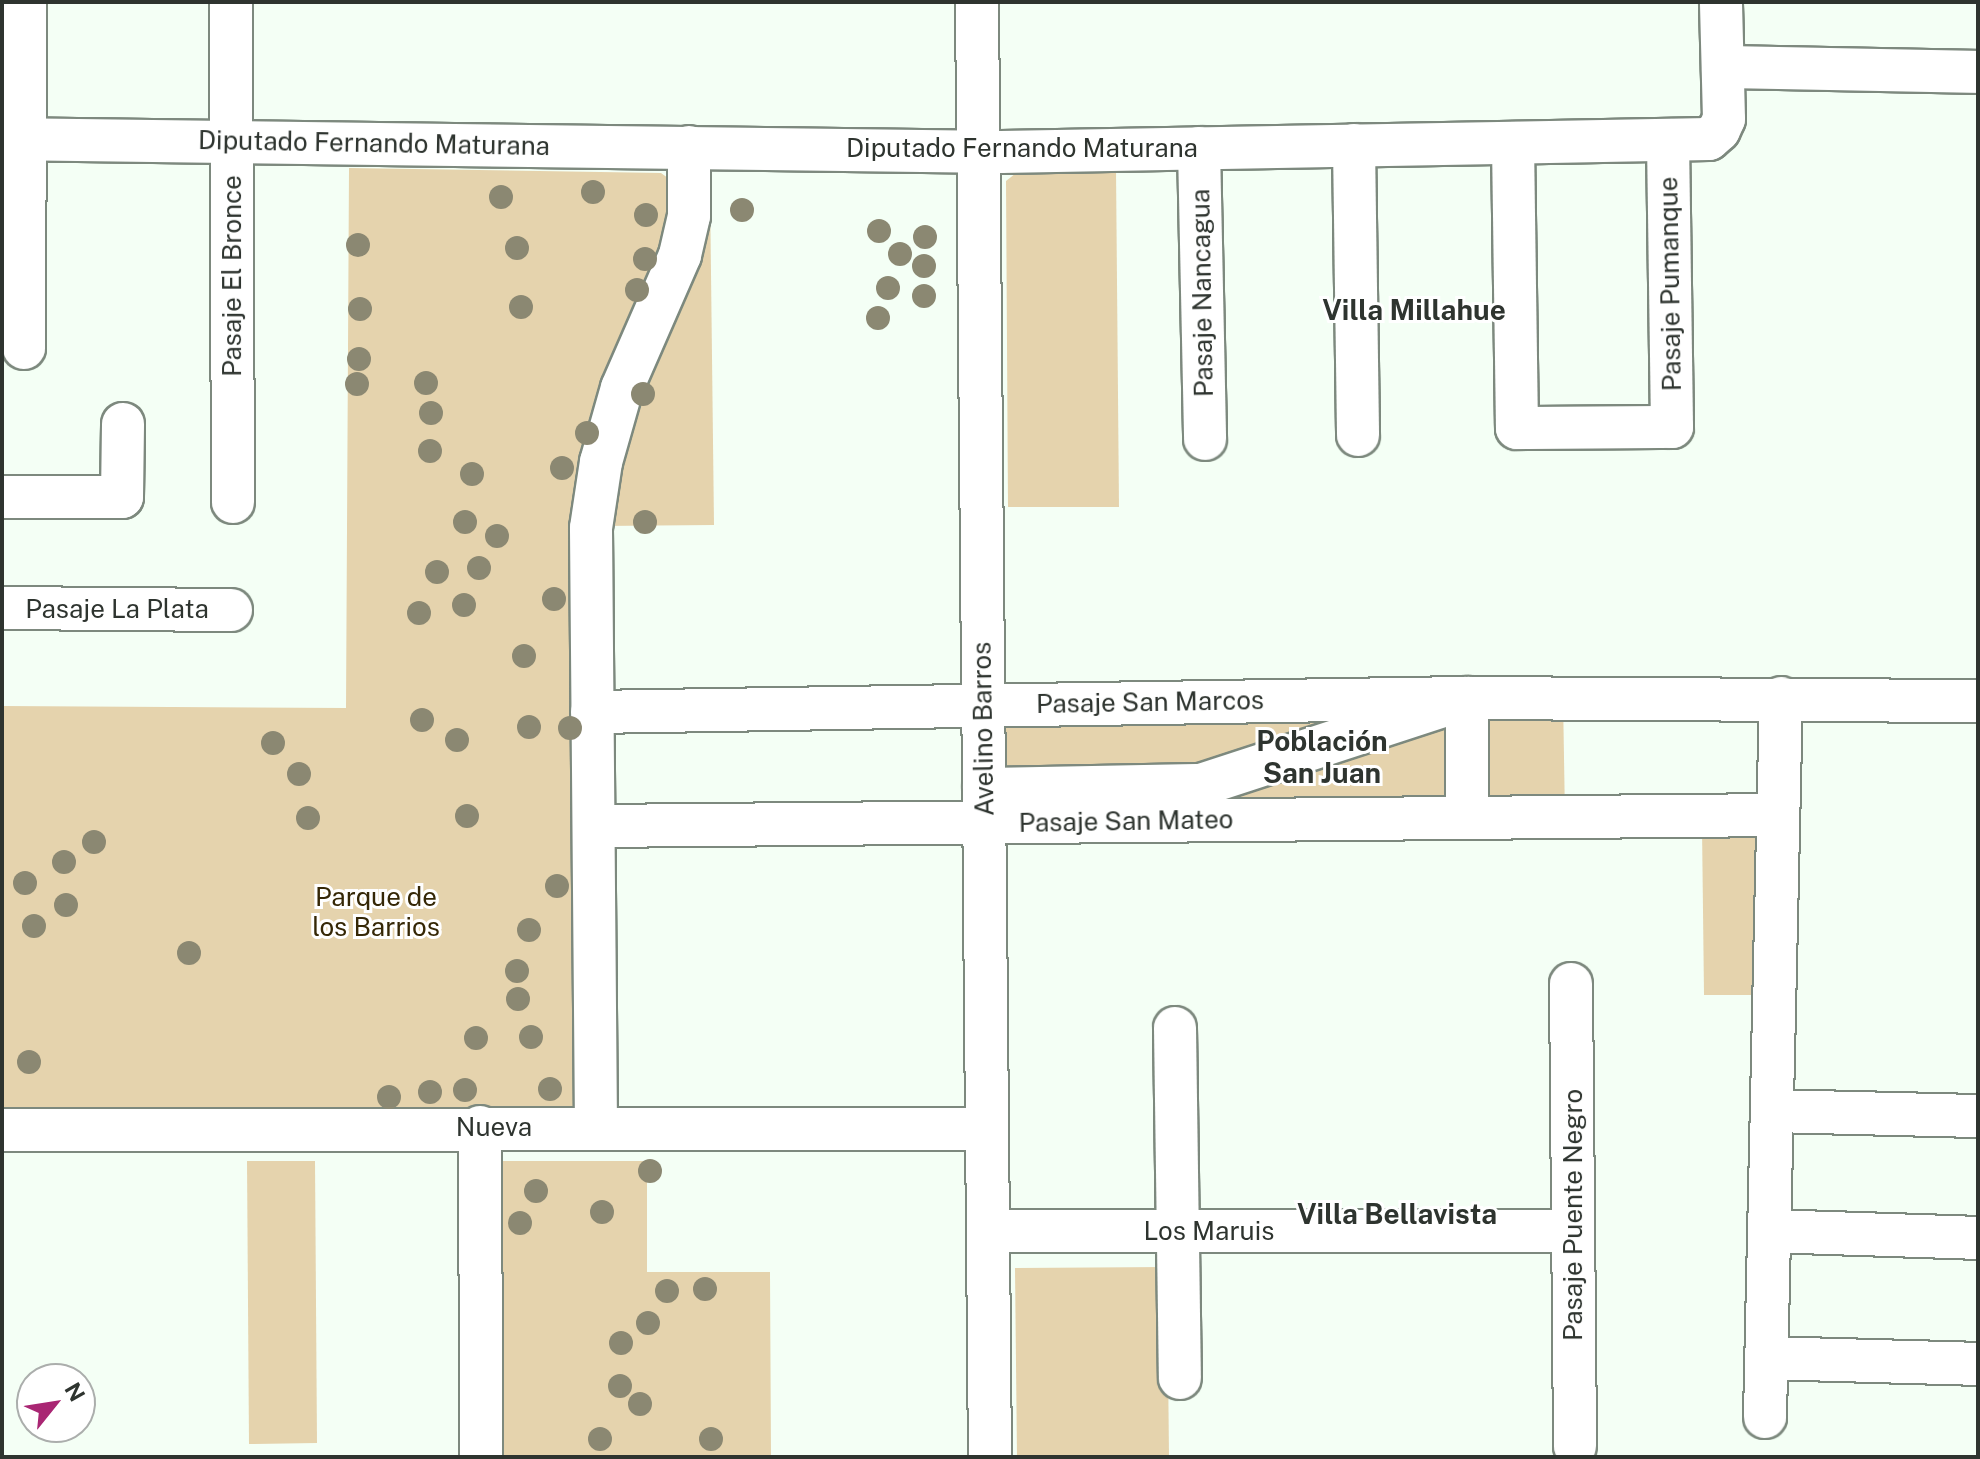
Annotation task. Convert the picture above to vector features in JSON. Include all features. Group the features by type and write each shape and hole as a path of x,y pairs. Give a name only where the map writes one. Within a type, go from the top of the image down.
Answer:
{"street":[{"path":"24,348 13,139 25,2"},
{"name":"Pasaje El Bronce","path":"231,2 233,502"},
{"name":"Avelino Barros","path":"977,2 990,1457"},
{"name":"Diputado Fernando Maturana","path":"13,139 978,152 1709,139 1719,130 1724,119 1721,2"},
{"path":"1723,67 1978,72"},
{"name":"Pasaje Pumanque","path":"1513,143 1517,428 1672,427 1668,140"},
{"path":"1354,145 1358,435"},
{"path":"596,1127 591,528 597,483 622,388 680,255 689,216 689,147"},
{"name":"Pasaje Nancagua","path":"1199,148 1205,439"},
{"path":"2,497 122,497 123,424"},
{"name":"Pasaje La Plata","path":"2,608 231,610"},
{"path":"984,806 1201,785 1467,698 1467,818"},
{"name":"Pasaje San Marcos","path":"592,712 1467,698 1978,701"},
{"path":"1765,1417 1781,698"},
{"name":"Pasaje San Mateo","path":"594,826 984,806 1467,818 1778,815"},
{"name":"Pasaje Puente Negro","path":"1571,984 1575,1446"},
{"path":"1175,1028 1180,1378"},
{"path":"1772,1111 1978,1116"},
{"path":"480,1127 481,1457"},
{"name":"Nueva","path":"2,1130 480,1127 987,1129"},
{"name":"Los Maruis","path":"988,1231 1573,1231"},
{"path":"1769,1231 1978,1238"},
{"path":"1766,1358 1978,1364"}],"green space":[{"name":"Parque de los Barrios","path":"349,168 661,173 672,181 679,195 614,385 586,1085 574,1112 2,1117 2,706 346,708"},
{"path":"1021,169 1116,169 1119,507 1008,507 1006,181"},
{"path":"707,188 710,188 714,525 601,526 606,490"},
{"path":"1563,697 1565,817 984,822 982,705"},
{"path":"1768,826 1764,995 1704,995 1702,827"},
{"path":"247,1161 315,1161 317,1443 249,1444"},
{"path":"494,1161 647,1161 647,1272 770,1272 771,1457 496,1457"},
{"path":"1167,1267 1169,1457 1017,1457 1015,1268"}],"district":[{"name":"Villa Millahue","path":"1414,310"},
{"name":"Población San Juan","path":"1322,757"},
{"name":"Villa Bellavista","path":"1397,1214"}]}
